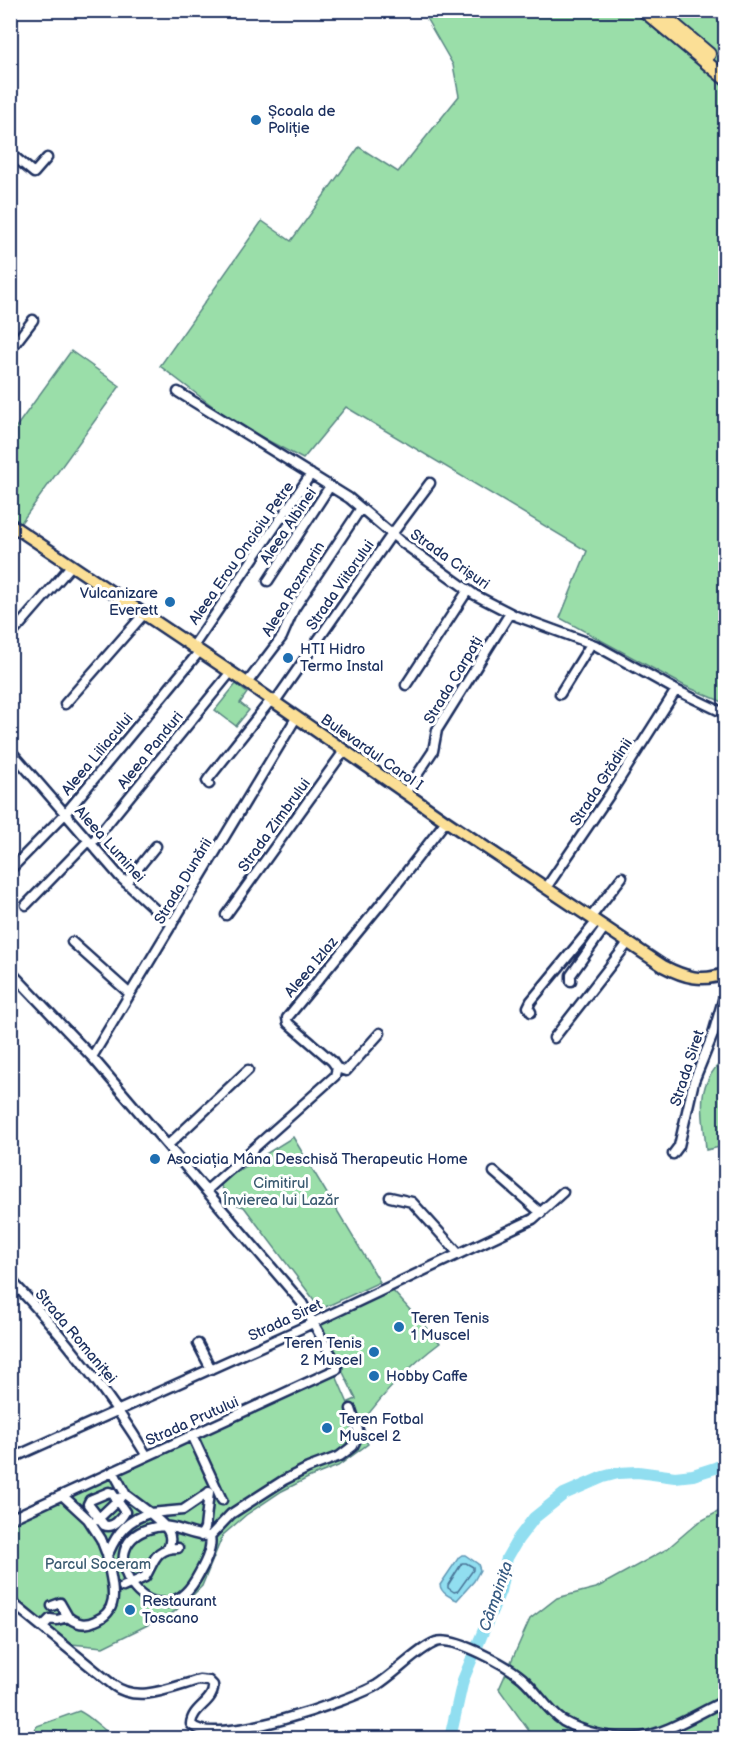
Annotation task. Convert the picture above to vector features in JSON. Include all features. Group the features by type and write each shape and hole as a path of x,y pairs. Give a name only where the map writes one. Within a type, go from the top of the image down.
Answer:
{"highway":[{"path":"643,10 726,79"},
{"path":"657,10 726,68"}],"main road":[{"name":"Bulevardul Carol I","path":"10,524 663,966 684,976 705,979 725,974"}],"street":[{"path":"10,153 34,173 47,158"},
{"path":"10,350 33,320"},
{"name":"Strada Crișuri","path":"177,392 330,486 468,590 510,613 591,644 726,714"},
{"name":"Aleea Erou Oncioiu Petre","path":"195,650 311,474"},
{"name":"Strada Viitorului","path":"209,784 207,780 273,701 430,483"},
{"name":"Aleea Albinei","path":"268,581 330,486"},
{"name":"Aleea Rozmarin","path":"247,683 282,637 294,609 361,508"},
{"path":"10,636 71,566"},
{"path":"406,685 468,590"},
{"name":"Strada Carpați","path":"405,793 433,751 437,730 510,613"},
{"path":"65,704 143,615"},
{"path":"560,693 591,644"},
{"name":"Aleea Liliacului","path":"10,870 65,814 195,650"},
{"name":"Aleea Panduri","path":"26,904 90,843 230,673"},
{"name":"Strada Grădinii","path":"546,888 610,794 676,690"},
{"name":"Strada Dunării","path":"92,1057 296,718"},
{"name":"Aleea Luminei","path":"10,750 126,883 172,925"},
{"name":"Strada Zimbrului","path":"226,915 344,751"},
{"name":"Aleea Izlaz","path":"337,1068 288,1023 287,1018 446,821"},
{"path":"126,883 156,846"},
{"path":"571,981 571,975 622,876"},
{"path":"531,1012 528,1007 531,1001 598,922"},
{"path":"72,942 130,994"},
{"path":"554,1038 628,943"},
{"path":"10,971 92,1057 207,1190 302,1304 314,1322"},
{"name":"Strada Siret","path":"673,1154 679,1146 692,1087 712,1037 726,990"},
{"path":"207,1190 335,1076 337,1068 346,1071 380,1033"},
{"path":"168,1145 248,1070"},
{"path":"494,1173 541,1213"},
{"name":"Strada Siret","path":"10,1459 314,1322 533,1219 563,1192"},
{"path":"390,1197 412,1202 458,1253"},
{"name":"Strada Romaniței","path":"10,1279 64,1339 120,1410 147,1456"},
{"name":"Strada Prutului","path":"10,1519 337,1369 314,1322"},
{"path":"198,1344 211,1369"},
{"path":"205,1536 231,1514 284,1480 308,1468 335,1459 353,1446 359,1433 351,1408"},
{"path":"192,1436 222,1500"},
{"path":"113,1471 126,1494 164,1526 171,1537 168,1549"},
{"path":"107,1552 116,1536 130,1522 150,1513 183,1510 215,1486"},
{"path":"111,1492 125,1512 113,1526 104,1525 98,1517 89,1506 90,1500 111,1492"},
{"path":"122,1586 153,1600 168,1602 194,1583 210,1547 205,1536 208,1493"},
{"path":"93,1526 98,1517 126,1494"},
{"path":"62,1495 93,1526 122,1586 135,1597"},
{"path":"52,1606 60,1603 68,1617 80,1624 101,1618 122,1586 124,1558 130,1542 144,1531 164,1526 205,1536"},
{"path":"122,1586 145,1577 153,1558 168,1549 178,1548"},
{"path":"10,1601 125,1693 140,1695 199,1680 209,1681 214,1690 212,1695 191,1718 194,1728 204,1734 215,1736 238,1737 276,1726 364,1692 388,1678 436,1642 448,1641 496,1662 522,1678 563,1721 622,1738 645,1737 726,1700"},
{"path":"42,1628 50,1620 68,1617"},
{"path":"722,1738 726,1736"}],"green space":[{"path":"422,11 708,11 725,27 725,703 685,686 560,618 587,551 346,407 303,459 250,431 219,411 160,366 262,221 291,241 359,147 398,172 459,96 453,65"},
{"path":"71,351 120,386 20,524 11,518 11,434"},
{"path":"236,684 247,693 240,703 249,710 236,726 215,710"},
{"path":"722,1061 726,1061 725,1146 706,1150 702,1102 707,1081"},
{"name":"Cimitirul Învierea lui Lazăr","path":"293,1137 380,1282 321,1309 244,1207 232,1203 219,1183"},
{"name":"Hobby Caffe","path":"392,1290 440,1343 397,1381 360,1425 349,1402 356,1399 319,1323"},
{"name":"Parcul Soceram","path":"334,1371 359,1429 368,1444 338,1466 282,1491 246,1515 223,1535 202,1586 174,1612 103,1647 60,1643 11,1601 10,1519"},
{"path":"725,1508 725,1738 534,1738 499,1689 530,1619 557,1598 596,1588 667,1549 697,1523"},
{"path":"79,1711 118,1738 29,1738 37,1726"}],"water":[{"path":"462,1555 478,1564 480,1570 474,1581 457,1600 444,1592 440,1585"}],"waterway":[{"name":"Câmpinița","path":"450,1738 463,1680 500,1591 507,1558 534,1518 564,1494 603,1477 618,1473 638,1472 675,1477 693,1475 726,1463"}],"place":[{"name":"Școala de Poliție","path":"256,120"},
{"name":"Vulcanizare Everett","path":"170,602"},
{"name":"HTI Hidro Termo Instal","path":"288,658"},
{"name":"Asociația Mâna Deschisă Therapeutic Home","path":"155,1159"},
{"name":"Teren Tenis 1 Muscel","path":"399,1327"},
{"name":"Teren Tenis 2 Muscel","path":"374,1352"},
{"name":"Hobby Caffe","path":"374,1376"},
{"name":"Teren Fotbal Muscel 2","path":"327,1428"},
{"name":"Restaurant Toscano","path":"130,1610"}]}
